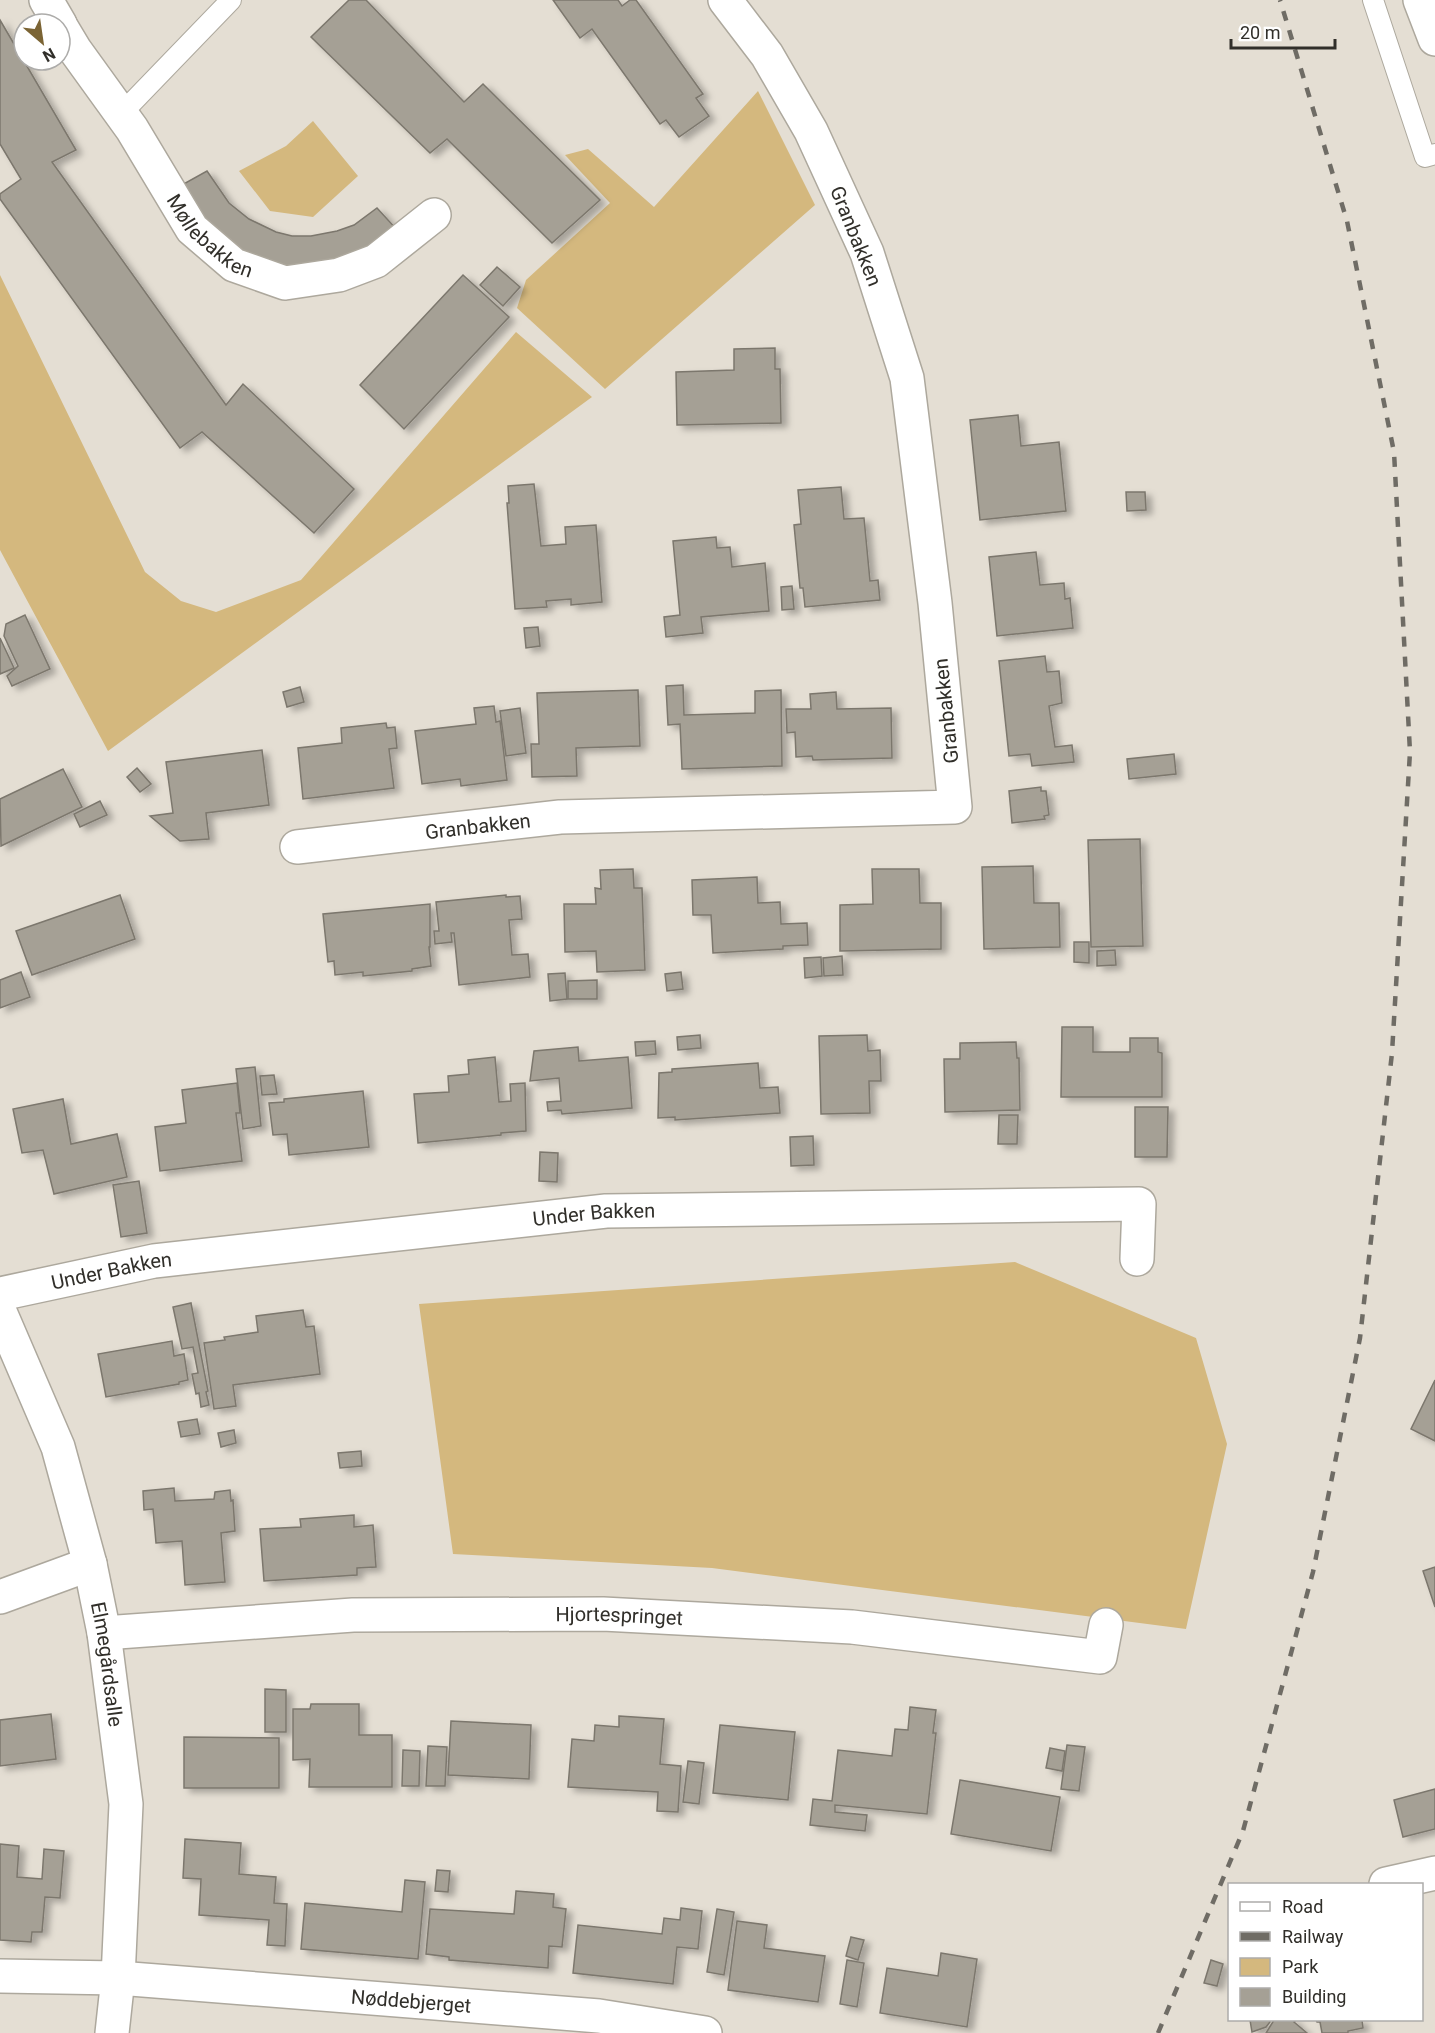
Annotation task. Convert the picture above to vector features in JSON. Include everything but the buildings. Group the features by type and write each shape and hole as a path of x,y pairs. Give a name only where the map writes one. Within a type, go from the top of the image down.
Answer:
{"street":[{"name":"Granbakken","path":"297,847 560,818 955,807 935,603 907,378 867,253 810,131 767,55 725,0"},
{"path":"1420,0 1435,39"},
{"name":"Møllebakken","path":"72,45 121,114 192,229 234,265 285,283 339,275 376,261 434,215"},
{"name":"Under Bakken","path":"0,1294 154,1261 606,1211 1139,1204 1137,1258"},
{"name":"Elmegårdsalle","path":"0,1312 58,1447 90,1564 104,1633 126,1804 118,1978 112,2033"},
{"path":"0,1597 90,1564"},
{"name":"Hjortespringet","path":"104,1633 353,1615 603,1614 852,1627 1100,1657 1106,1625"},
{"path":"1390,1883 1435,1873"},
{"name":"Nøddebjerget","path":"0,1976 118,1978 599,2016 705,2033"}],"lane":[{"path":"121,114 231,0"},
{"path":"1373,0 1425,157 1435,154"}],"green space":[{"path":"758,91 815,205 605,389 517,308 526,280 610,203 565,155 588,149 654,207"},
{"path":"313,121 358,176 313,217 270,211 239,171 286,146"},
{"path":"0,275 145,572 181,601 216,612 301,580 516,332 592,397 108,751 0,550"},
{"path":"1015,1262 1196,1338 1227,1444 1186,1629 712,1568 453,1554 419,1304"}],"railway":[{"path":"1158,2033 1243,1831 1313,1572 1360,1338 1392,1053 1410,752 1394,452 1347,221 1280,0"}]}
